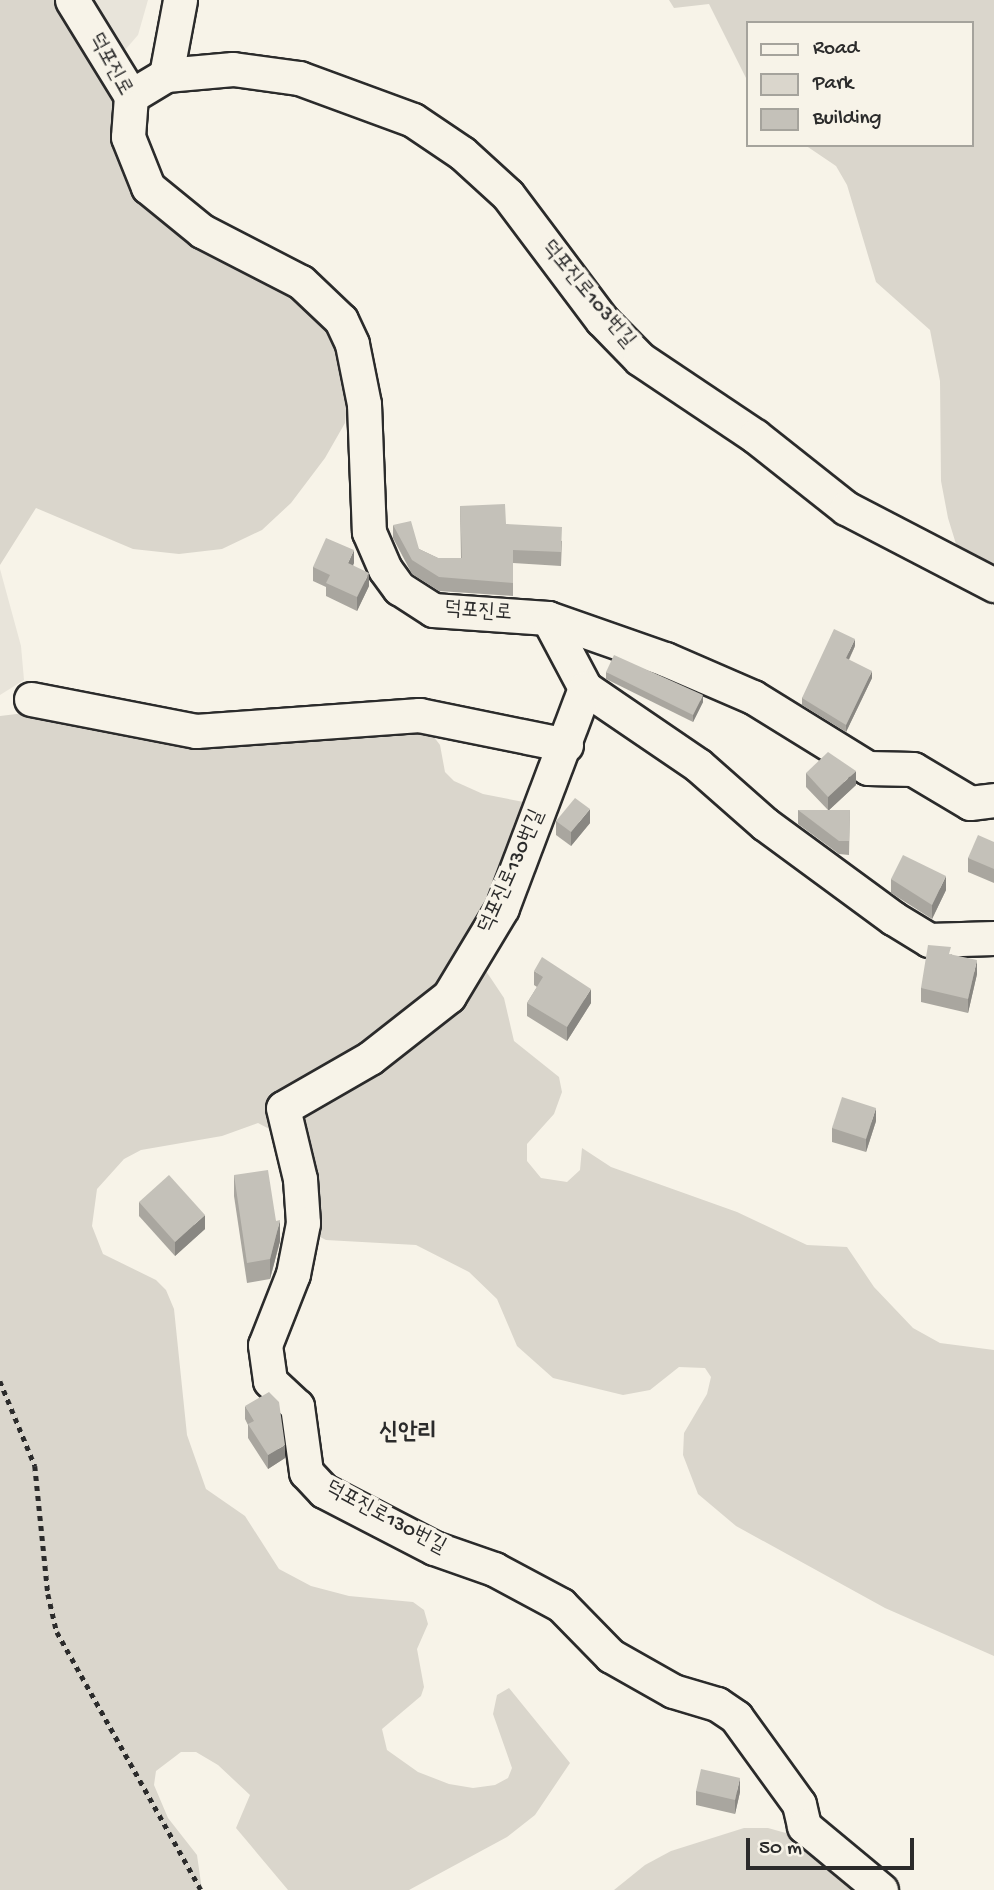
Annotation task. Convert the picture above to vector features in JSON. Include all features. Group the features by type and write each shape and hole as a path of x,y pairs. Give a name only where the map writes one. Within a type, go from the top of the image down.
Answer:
{"street":[{"name":"덕포진로","path":"72,0 131,96 128,137 148,187 202,232 301,282 341,320 352,344 364,404 369,532 399,589 433,610 548,618 665,659 753,697 868,768 913,769 970,803 994,800"},
{"path":"166,75 180,0"},
{"name":"덕포진로103번길","path":"131,96 166,75 233,69 299,78 413,120 461,153 508,195 602,320 640,359 755,436 846,508 994,585"},
{"path":"548,618 585,688 698,765 765,824 893,918 929,940 994,937"},
{"name":"덕포진로130번길","path":"585,688 566,745 502,908 449,996 370,1058 283,1108 300,1179 303,1223 293,1274 265,1345 270,1381 297,1406 306,1472 324,1491 433,1548 494,1569 561,1605 611,1656 673,1691 717,1704 736,1717 799,1804 804,1826 881,1890"},
{"path":"31,699 196,731 419,715 566,745"}],"path":[{"path":"0,1381 35,1466 48,1594 57,1633 201,1890"}],"shaded area":[{"path":"86,0 148,0 138,35 118,58"},
{"path":"0,569 21,646 24,680 0,695"}],"green space":[{"path":"0,0 59,0 117,103 121,157 299,296 323,320 339,347 349,386 345,423 325,458 291,503 262,530 222,549 179,554 133,549 36,508 0,565"},
{"path":"669,0 994,0 994,574 970,562 956,544 948,518 941,481 940,381 930,330 876,282 847,185 836,166 808,147 973,147 973,21 746,21 746,78 709,4 674,8"},
{"path":"50,710 431,733 440,745 445,772 454,781 483,794 534,804 482,965 504,998 514,1041 559,1077 562,1092 554,1114 527,1144 527,1161 541,1178 567,1182 580,1170 582,1148 611,1167 737,1212 807,1245 847,1247 874,1287 913,1328 940,1343 994,1350 994,1656 885,1608 736,1526 698,1494 683,1455 684,1433 707,1394 711,1377 705,1368 679,1367 650,1390 623,1395 553,1378 517,1346 497,1299 469,1272 416,1245 326,1240 312,1233 275,1132 258,1123 222,1136 141,1150 124,1159 97,1189 92,1226 103,1254 156,1280 166,1290 174,1309 187,1435 206,1489 245,1516 279,1569 311,1586 349,1596 413,1602 424,1610 428,1624 417,1649 424,1687 421,1696 382,1729 387,1750 418,1772 449,1784 473,1788 495,1785 508,1778 512,1768 493,1714 497,1695 509,1688 570,1763 535,1815 507,1837 409,1890 288,1890 236,1828 250,1795 218,1765 196,1752 181,1752 156,1771 154,1785 168,1818 197,1855 202,1890 0,1890 0,716"},
{"path":"744,1828 768,1828 800,1837 871,1890 614,1890 645,1865 671,1851"}],"building":[{"path":"505,504 506,524 562,527 561,552 513,550 513,583 439,577 412,560 393,525 411,521 419,549 438,558 462,558 460,506"},
{"path":"326,538 354,550 348,563 369,573 357,597 326,583 330,575 313,567"},
{"path":"834,629 855,639 846,658 872,671 846,725 802,698"},
{"path":"614,655 703,695 693,715 606,672"},
{"path":"828,752 856,771 828,797 806,773"},
{"path":"575,798 590,809 571,832 556,821"},
{"path":"798,810 850,810 849,841 839,841"},
{"path":"978,835 994,842 994,869 968,858"},
{"path":"903,855 946,876 932,905 891,879"},
{"path":"928,945 951,947 949,954 977,960 968,999 921,988"},
{"path":"542,957 591,989 567,1027 527,1003 543,977 534,971"},
{"path":"842,1097 876,1108 866,1139 832,1128"},
{"path":"268,1170 276,1221 280,1220 270,1259 247,1263 234,1175"},
{"path":"169,1175 205,1215 175,1242 139,1202"},
{"path":"269,1392 279,1402 285,1445 268,1455 248,1424 254,1421 245,1406"},
{"path":"701,1769 740,1778 735,1800 696,1791"}],"district":[{"name":"신안리","path":"408,1434"}]}
